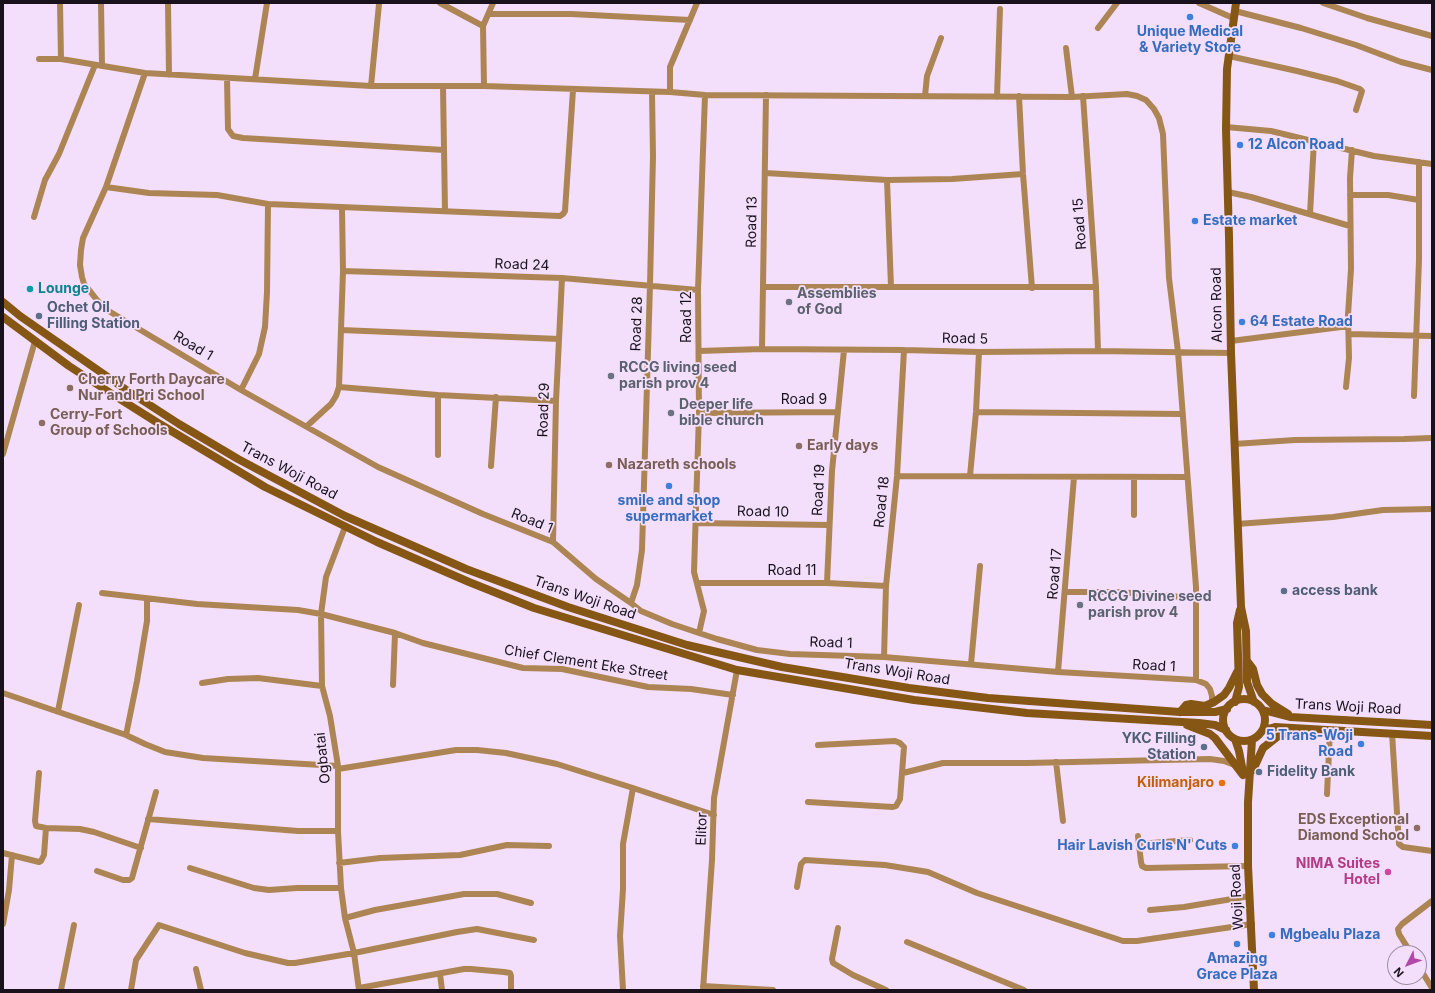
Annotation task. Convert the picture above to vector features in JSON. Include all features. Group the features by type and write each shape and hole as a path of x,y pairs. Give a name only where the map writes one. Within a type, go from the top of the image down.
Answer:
{"main road":[{"name":"Alcon Road","path":"1235,11 1229,56 1226,127 1231,354 1241,607"},
{"name":"Trans Woji Road","path":"3,302 75,356 159,411 238,459 345,516 466,569 568,607 687,645 782,667 908,688 988,698 1180,712 1215,712 1227,709"},
{"name":"Trans Woji Road","path":"3,317 69,366 154,420 265,487 345,527 470,582 534,608 737,670 914,700 1027,713 1199,723 1215,725 1226,730"},
{"path":"154,420 159,411"},
{"path":"211,455 217,446"},
{"path":"1241,607 1246,631 1247,682 1254,702"},
{"path":"1235,702 1239,687 1237,623 1241,607"},
{"path":"1247,661 1253,669 1257,685 1262,694 1272,704 1292,717"},
{"path":"1180,712 1186,705 1191,704 1205,706 1224,695 1238,669"},
{"path":"1245,699 1254,702 1263,710 1266,723 1264,730 1260,735 1252,740 1241,741 1235,739 1226,730 1224,723 1224,716 1227,709 1235,702 1245,699"},
{"name":"Trans Woji Road","path":"1263,710 1292,717 1432,725"},
{"path":"1180,722 1210,734 1215,738 1246,777"},
{"name":"Trans Woji Road","path":"1264,730 1275,727 1432,736"},
{"path":"1246,777 1264,748 1277,737 1295,728"},
{"path":"1235,739 1246,777"},
{"path":"1246,777 1252,740"},
{"name":"Woji Road","path":"1246,777 1248,802 1248,866 1254,990"}],"street":[{"path":"60,3 62,59"},
{"path":"34,217 45,180 59,154 98,65 101,3"},
{"path":"168,3 169,74"},
{"path":"255,79 267,3"},
{"path":"440,3 483,26"},
{"path":"484,86 483,26 493,3"},
{"path":"670,92 670,67 697,3"},
{"path":"1098,28 1117,3"},
{"path":"1199,3 1301,28 1356,45 1401,62 1432,70"},
{"path":"1323,3 1367,18 1432,36"},
{"path":"371,86 379,4"},
{"path":"997,97 1000,9"},
{"path":"489,14 571,14 690,20"},
{"path":"925,96 927,76 941,38"},
{"path":"1066,48 1072,97"},
{"path":"1229,56 1337,81 1360,89 1362,91 1356,110"},
{"path":"39,59 62,59 145,74 169,74 227,79 255,79 371,86 484,86 670,92 705,95 1072,97 1127,94 1146,100 1154,109 1159,118 1163,134 1168,278 1178,352 1196,598 1196,680 1206,684 1210,689 1212,703"},
{"name":"Road 1","path":"145,74 106,187 83,238 80,265 84,284 107,310 241,390 308,426 378,467 483,514 552,542 596,579 641,611 672,624 717,639 757,650 777,653 884,657 1058,672 1196,680"},
{"path":"227,79 228,129 233,136 243,138 444,150"},
{"path":"443,86 446,211"},
{"path":"106,187 149,193 217,195 268,204 560,216 565,211 573,90"},
{"name":"Road 28","path":"630,603 637,585 642,550 653,156 652,92"},
{"name":"Road 12","path":"699,633 704,611 694,572 699,412 698,290 705,95"},
{"name":"Road 13","path":"762,349 766,95"},
{"path":"1019,96 1023,174 1032,288"},
{"name":"Road 15","path":"1083,96 1096,287 1098,351"},
{"path":"1226,127 1271,131 1374,156 1432,164"},
{"path":"1310,214 1314,141"},
{"path":"1346,387 1349,358 1348,326 1351,269 1350,178 1352,150"},
{"path":"1414,396 1419,260 1419,162"},
{"path":"765,173 887,180 952,179 1023,174"},
{"path":"887,180 891,286"},
{"path":"1228,192 1251,197 1350,226"},
{"path":"1350,195 1388,195 1419,200"},
{"path":"241,390 259,354 265,327 268,204"},
{"path":"308,426 331,404 339,387 343,271 342,208"},
{"name":"Road 24","path":"343,271 562,278 698,290"},
{"name":"Road 29","path":"552,542 556,401 562,278"},
{"path":"763,287 1096,287"},
{"path":"1231,341 1348,326"},
{"path":"341,330 560,339"},
{"path":"1349,334 1432,336"},
{"path":"3,454 35,341"},
{"name":"Road 5","path":"698,351 762,349 979,352 1098,351 1231,354"},
{"name":"Road 19","path":"827,583 832,470 844,350"},
{"name":"Road 18","path":"884,657 886,586 897,476 904,350"},
{"path":"970,476 976,412 979,352"},
{"path":"339,387 438,395 556,401"},
{"path":"438,395 438,455"},
{"path":"491,466 496,397"},
{"name":"Road 9","path":"699,412 838,412"},
{"path":"976,412 1182,414"},
{"path":"1234,444 1346,438 1432,438"},
{"path":"897,476 1187,477"},
{"name":"Road 17","path":"1058,672 1074,477"},
{"path":"1134,477 1134,515"},
{"path":"1237,524 1333,517 1383,510 1432,509"},
{"name":"Road 10","path":"696,523 829,525"},
{"name":"Ogbatai","path":"345,527 326,577 321,614 322,686 330,716 338,768 338,831 341,888 345,918 354,953 359,989"},
{"path":"971,664 980,566"},
{"name":"Road 11","path":"698,583 827,583 886,586"},
{"path":"1065,592 1117,592 1196,598"},
{"name":"Chief Clement Eke Street","path":"102,593 147,600 298,610 321,614 395,633 423,643 523,668 562,669 648,687 691,689 733,695"},
{"path":"126,735 147,621 147,600"},
{"path":"58,711 80,605"},
{"path":"393,685 395,633"},
{"name":"Elitor","path":"703,988 712,874 716,783 737,670"},
{"path":"202,683 228,679 258,678 322,686"},
{"path":"3,693 126,735 165,752 203,758 338,768 456,750 477,750 528,757 557,764 714,815"},
{"path":"1327,794 1330,730"},
{"path":"1392,733 1399,844 1403,847 1432,851"},
{"path":"808,802 896,806 900,799 904,747 900,742 818,745"},
{"path":"903,773 943,763 1210,759 1224,761 1237,766"},
{"path":"1056,762 1063,821"},
{"path":"39,773 35,824 39,827 80,829 94,832 141,848"},
{"path":"623,990 620,936 623,896 623,844 633,788"},
{"path":"97,871 122,880 128,880 134,875 156,792"},
{"path":"148,819 298,831 338,831"},
{"path":"3,853 39,862 42,861 44,855 46,828"},
{"path":"1138,836 1142,866 1146,868 1248,866"},
{"path":"1139,844 1190,840"},
{"path":"339,863 380,858 460,855 507,845 550,846"},
{"path":"3,924 9,890 12,855"},
{"path":"797,887 801,864 805,860 885,865 928,872 977,893 1123,941 1137,941 1252,924"},
{"path":"190,868 254,888 269,890 297,888 341,888"},
{"path":"345,918 375,910 464,894 497,894 531,903"},
{"path":"1150,910 1184,907 1250,896"},
{"path":"1406,945 1399,934 1398,929 1402,924 1432,901"},
{"path":"61,990 74,925"},
{"path":"131,990 135,963 156,926 161,925 245,953 288,963 354,953 477,929 534,940"},
{"path":"838,928 832,959 833,963 853,975 886,990"},
{"path":"907,942 1024,990"},
{"path":"196,969 201,990"},
{"path":"359,989 464,969 510,973 512,976 511,990"},
{"path":"440,974 442,990"},
{"path":"703,988 773,990"}],"place":[{"name":"Unique Medical & Variety Store","path":"1190,17"},
{"name":"12 Alcon Road","path":"1240,145"},
{"name":"Estate market","path":"1195,221"},
{"name":"Lounge","path":"30,289"},
{"name":"Assemblies of God","path":"789,302"},
{"name":"Ochet Oil Filling Station","path":"39,316"},
{"name":"64 Estate Road","path":"1242,322"},
{"name":"RCCG living seed parish prov 4","path":"611,376"},
{"name":"Cherry Forth Daycare Nur and Pri School","path":"70,388"},
{"name":"Deeper life bible church","path":"671,413"},
{"name":"Cerry-Fort Group of Schools","path":"42,423"},
{"name":"Early days","path":"799,446"},
{"name":"Nazareth schools","path":"609,465"},
{"name":"smile and shop supermarket","path":"669,486"},
{"name":"access bank","path":"1284,591"},
{"name":"RCCG Divine seed parish prov 4","path":"1080,605"},
{"name":"5 Trans-Woji Road","path":"1361,744"},
{"name":"YKC Filling Station","path":"1204,747"},
{"name":"Fidelity Bank","path":"1259,772"},
{"name":"Kilimanjaro","path":"1222,783"},
{"name":"EDS Exceptional Diamond School","path":"1417,828"},
{"name":"Hair Lavish Curls N' Cuts","path":"1235,846"},
{"name":"NIMA Suites Hotel","path":"1388,872"},
{"name":"Mgbealu Plaza","path":"1272,935"},
{"name":"Amazing Grace Plaza","path":"1237,944"}]}
